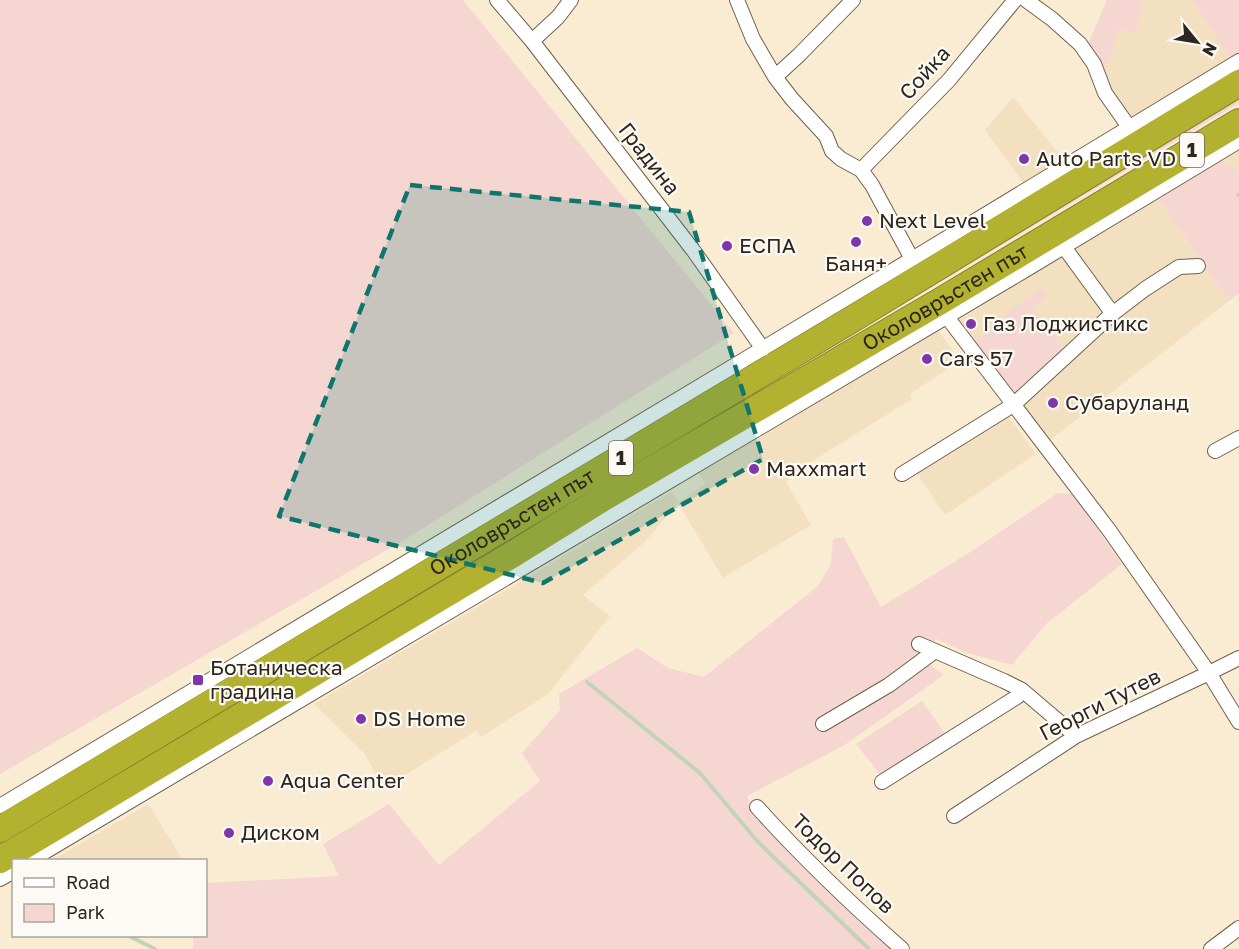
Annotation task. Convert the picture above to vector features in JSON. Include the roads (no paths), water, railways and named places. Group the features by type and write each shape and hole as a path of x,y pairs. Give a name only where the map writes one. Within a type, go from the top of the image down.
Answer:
{"highway":[{"name":"Околовръстен път","path":"0,829 839,327 1239,83"},
{"name":"Околовръстен път","path":"0,860 514,554 605,497 939,302 1239,122"},
{"path":"1144,178 1230,146"},
{"path":"756,431 833,364"},
{"path":"605,497 703,461"}],"street":[{"name":"Градина","path":"497,0 693,250 763,349"},
{"path":"531,41 558,17 571,0"},
{"path":"737,0 753,39 775,77 826,136 832,151 861,170 872,185 912,259"},
{"path":"775,77 799,56 853,0"},
{"name":"Сойка","path":"861,170 949,80 1015,0"},
{"path":"1026,0 1080,44 1094,64 1105,93 1129,128"},
{"path":"0,806 1239,61"},
{"path":"34,859 756,431 1230,146"},
{"path":"1064,247 1110,310 1111,315"},
{"path":"902,474 1013,405 1111,315 1145,289 1179,267 1198,266"},
{"path":"947,317 1109,530 1209,673 1239,722"},
{"path":"1215,451 1239,438"},
{"path":"919,644 1022,690 1076,736"},
{"path":"823,724 889,685 935,651"},
{"name":"Георги Тутев","path":"954,816 1076,736 1239,658"},
{"path":"882,782 1017,697 1022,690"},
{"name":"Тодор Попов","path":"757,807 784,838 902,949"},
{"path":"1212,949 1239,928"}],"waterway":[{"path":"587,682 700,773 758,842 869,949"},
{"path":"131,937 155,949"}],"place":[{"name":"Auto Parts VD","path":"1024,159"},
{"name":"Next Level","path":"867,221"},
{"name":"Баня+","path":"856,242"},
{"name":"ЕСПА","path":"727,246"},
{"name":"Газ Лоджистикс","path":"971,324"},
{"name":"Cars 57","path":"927,359"},
{"name":"Субаруланд","path":"1053,403"},
{"name":"Maxxmart","path":"754,469"},
{"name":"Ботаническа градина","path":"198,680"},
{"name":"DS Home","path":"361,719"},
{"name":"Aqua Center","path":"268,781"},
{"name":"Диском","path":"229,833"}]}
